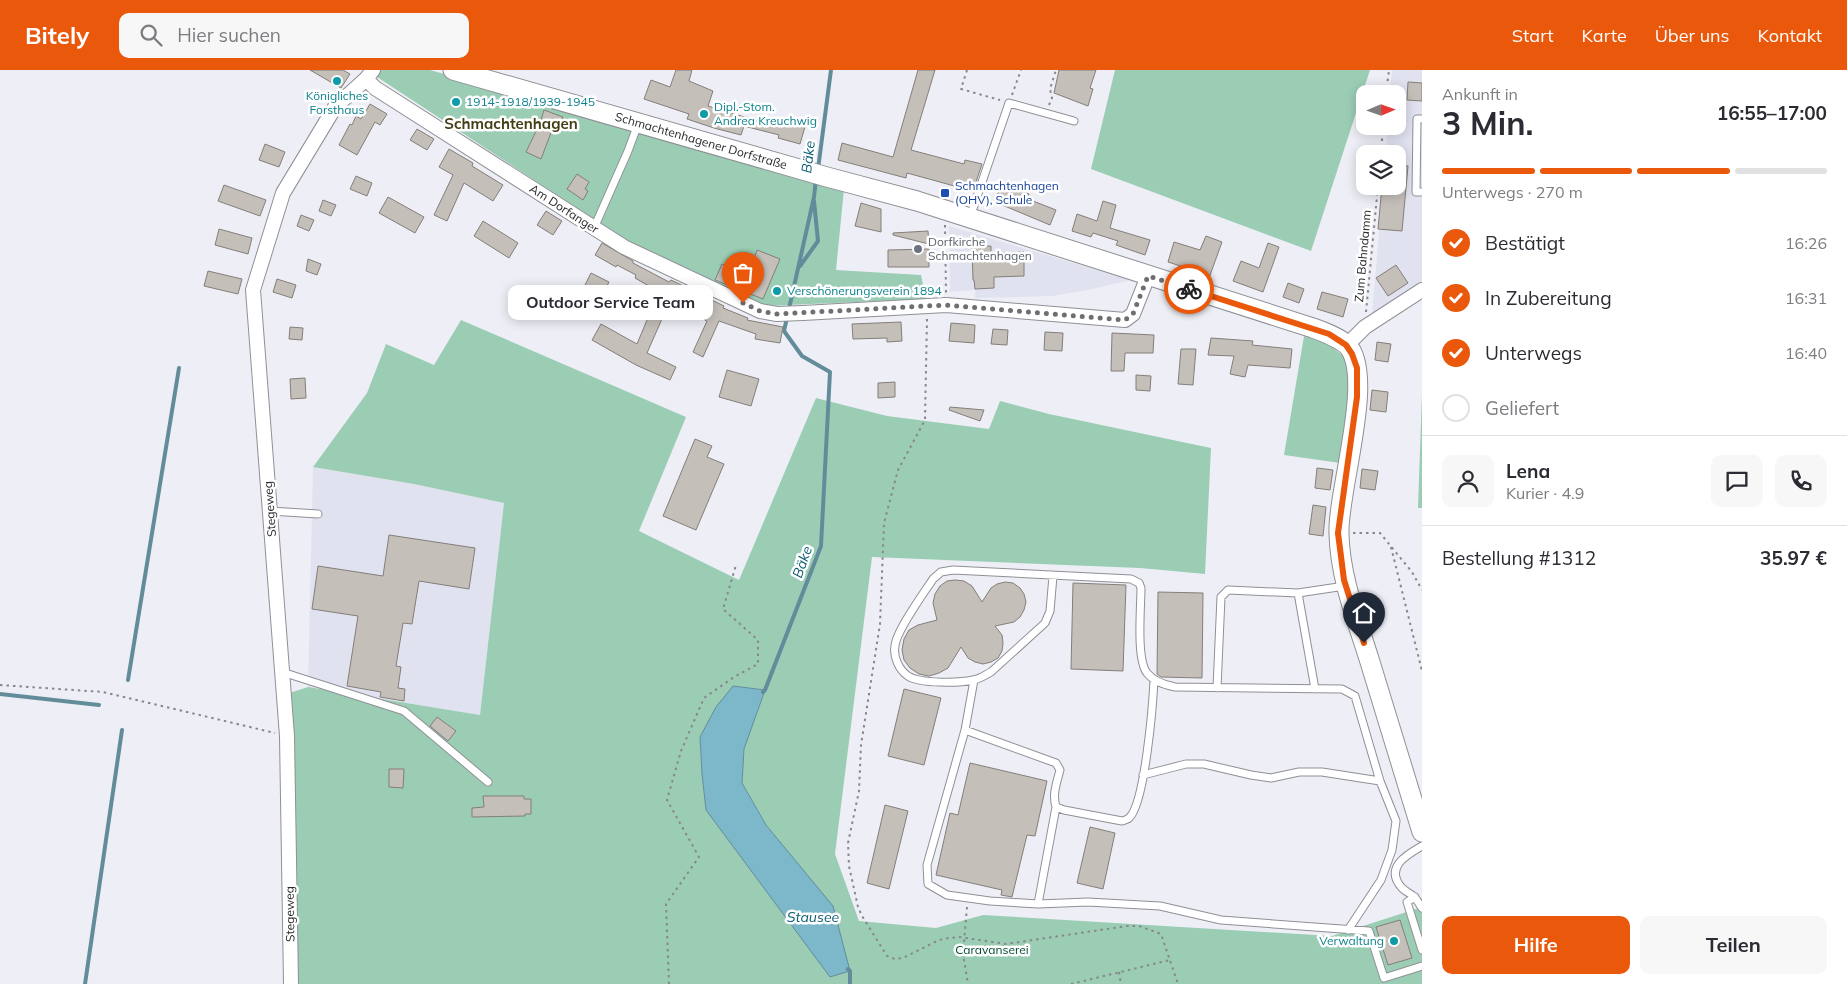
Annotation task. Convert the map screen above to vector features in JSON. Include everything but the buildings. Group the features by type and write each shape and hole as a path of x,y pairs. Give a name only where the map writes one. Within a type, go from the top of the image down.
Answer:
{"main road":[{"name":"Schmachtenhagener Dorfstraße","path":"454,70 945,210 1313,328 1329,334 1346,345"},
{"path":"1346,345 1352,354 1357,368 1357,397 1338,533 1346,586 1422,832"}],"street":[{"name":"Am Dorfanger","path":"369,74 374,88 624,247 760,311 777,314 928,306"},
{"name":"Stegeweg","path":"291,984 287,736 253,290 283,193 335,107 369,74"},
{"path":"928,306 946,305 1125,320 1133,314 1148,276"},
{"path":"1346,345 1365,327 1422,290"}],"lane":[{"path":"970,218 1009,103 1074,121"},
{"path":"1422,119 1417,119 1416,192 1422,192"},
{"path":"594,228 628,151 638,123"},
{"path":"270,511 318,514"},
{"path":"1053,576 1050,611 1044,623 990,672 974,680 959,682 917,679 910,677 898,664 894,644 898,634 933,579 941,572 953,570 1131,579 1139,582 1141,588 1141,659 1147,673 1160,683 1175,687 1342,689 1355,696 1380,781 1396,821 1392,850 1381,880 1348,930"},
{"path":"1217,688 1221,597 1228,590 1298,593 1346,586"},
{"path":"1298,593 1315,688"},
{"path":"282,672 404,711 488,782"},
{"path":"1056,807 1111,820 1122,821 1129,819 1134,810 1143,775 1151,725 1154,679"},
{"path":"974,680 965,730 927,865 928,884 947,894 990,901 1038,904 1088,902 1160,906 1221,920 1369,931 1384,978 1422,966"},
{"path":"965,730 1056,763 1060,770 1054,790 1056,807 1038,904"},
{"path":"1143,775 1186,764 1204,764 1271,778 1299,772 1322,772 1380,781"},
{"path":"1422,846 1406,855 1399,862 1396,870 1397,879 1402,888 1415,897 1422,908"},
{"path":"1415,897 1407,902 1422,950"}],"path":[{"path":"967,70 961,89 1009,103 1021,70"},
{"path":"1046,112 1052,98 1050,89 1056,70"},
{"path":"1387,85 1389,70"},
{"name":"Zum Bahndamm","path":"1365,327 1377,195"},
{"path":"945,210 946,305"},
{"path":"928,306 925,420 898,470 884,523 880,624 860,745 860,791 848,844 849,866 858,907 886,956 895,959 903,958 939,940 949,938 964,938 1006,944 1116,927 1139,926 1161,934 1178,984"},
{"path":"1338,533 1380,533 1412,572 1422,590"},
{"path":"1391,547 1422,672"},
{"path":"669,984 666,904 699,857 667,800 681,750 704,698 734,677 758,664 758,640 723,609 736,565"},
{"path":"0,684 103,692 287,736"},
{"path":"968,898 962,954 968,984"},
{"path":"1071,984 1170,960"},
{"path":"1118,972 1121,984"}],"shaded area":[{"path":"1392,70 1422,70 1422,281 1372,315 1382,195 1406,195 1406,145 1386,145 1387,135 1406,135 1406,85 1391,85"},
{"path":"949,226 1131,280 1052,296 975,298 975,290 950,292"},
{"path":"313,467 414,484 504,503 480,715 308,687"}],"green space":[{"path":"377,70 430,70 844,189 836,270 921,275 926,299 765,306 630,243 374,75"},
{"path":"1115,70 1370,70 1365,85 1356,85 1356,113 1311,251 1091,169"},
{"name":"Caravanserei","path":"461,320 686,417 639,531 739,580 816,398 887,416 989,429 1000,401 1049,414 1211,448 1205,574 1140,568 872,557 835,854 859,921 936,928 983,915 1332,936 1422,907 1422,984 292,984 292,947 277,697 308,687 480,715 504,503 414,484 313,467 367,393 386,344 434,365","holes":["734,686 765,690 744,749 742,783 766,825 833,908 706,810 700,742"]},
{"path":"1304,336 1328,343 1344,357 1353,380 1340,463 1284,455"},
{"path":"1422,393 1422,508 1418,508"}],"water":[{"name":"Stausee","path":"733,686 765,690 744,749 742,783 766,825 833,906 850,971 830,977 706,810 700,737 716,707"}],"waterway":[{"name":"Bäke","path":"818,169 831,70"},
{"name":"Bäke","path":"763,692 821,546 830,372 802,356 784,331 814,197 816,179"},
{"path":"800,266 818,241 814,201"},
{"path":"128,680 179,368"},
{"path":"0,694 99,705"},
{"path":"85,984 122,730"},
{"name":"Bäke","path":"848,969 850,971 850,984"}],"way so far":[{"path":"743,303 760,311 777,314 946,305 1125,320 1133,314 1148,276 1189,289"}],"place":[{"name":"Königliches Forsthaus","path":"337,81"},
{"name":"1914-1918/1939-1945","path":"456,102"},
{"name":"Dipl.-Stom. Andrea Kreuchwig","path":"704,114"},
{"name":"Schmachtenhagen (OHV), Schule","path":"945,193"},
{"name":"Dorfkirche Schmachtenhagen","path":"918,249"},
{"name":"Verschönerungsverein 1894","path":"777,291"},
{"name":"Outdoor Service Team","path":"743,303"},
{"name":"Verwaltung","path":"1394,941"}],"district":[{"name":"Schmachtenhagen","path":"511,124"}],"route":[{"path":"1189,289 1329,334 1346,345 1356,361 1357,397 1338,533 1344,580 1364,643"}]}
